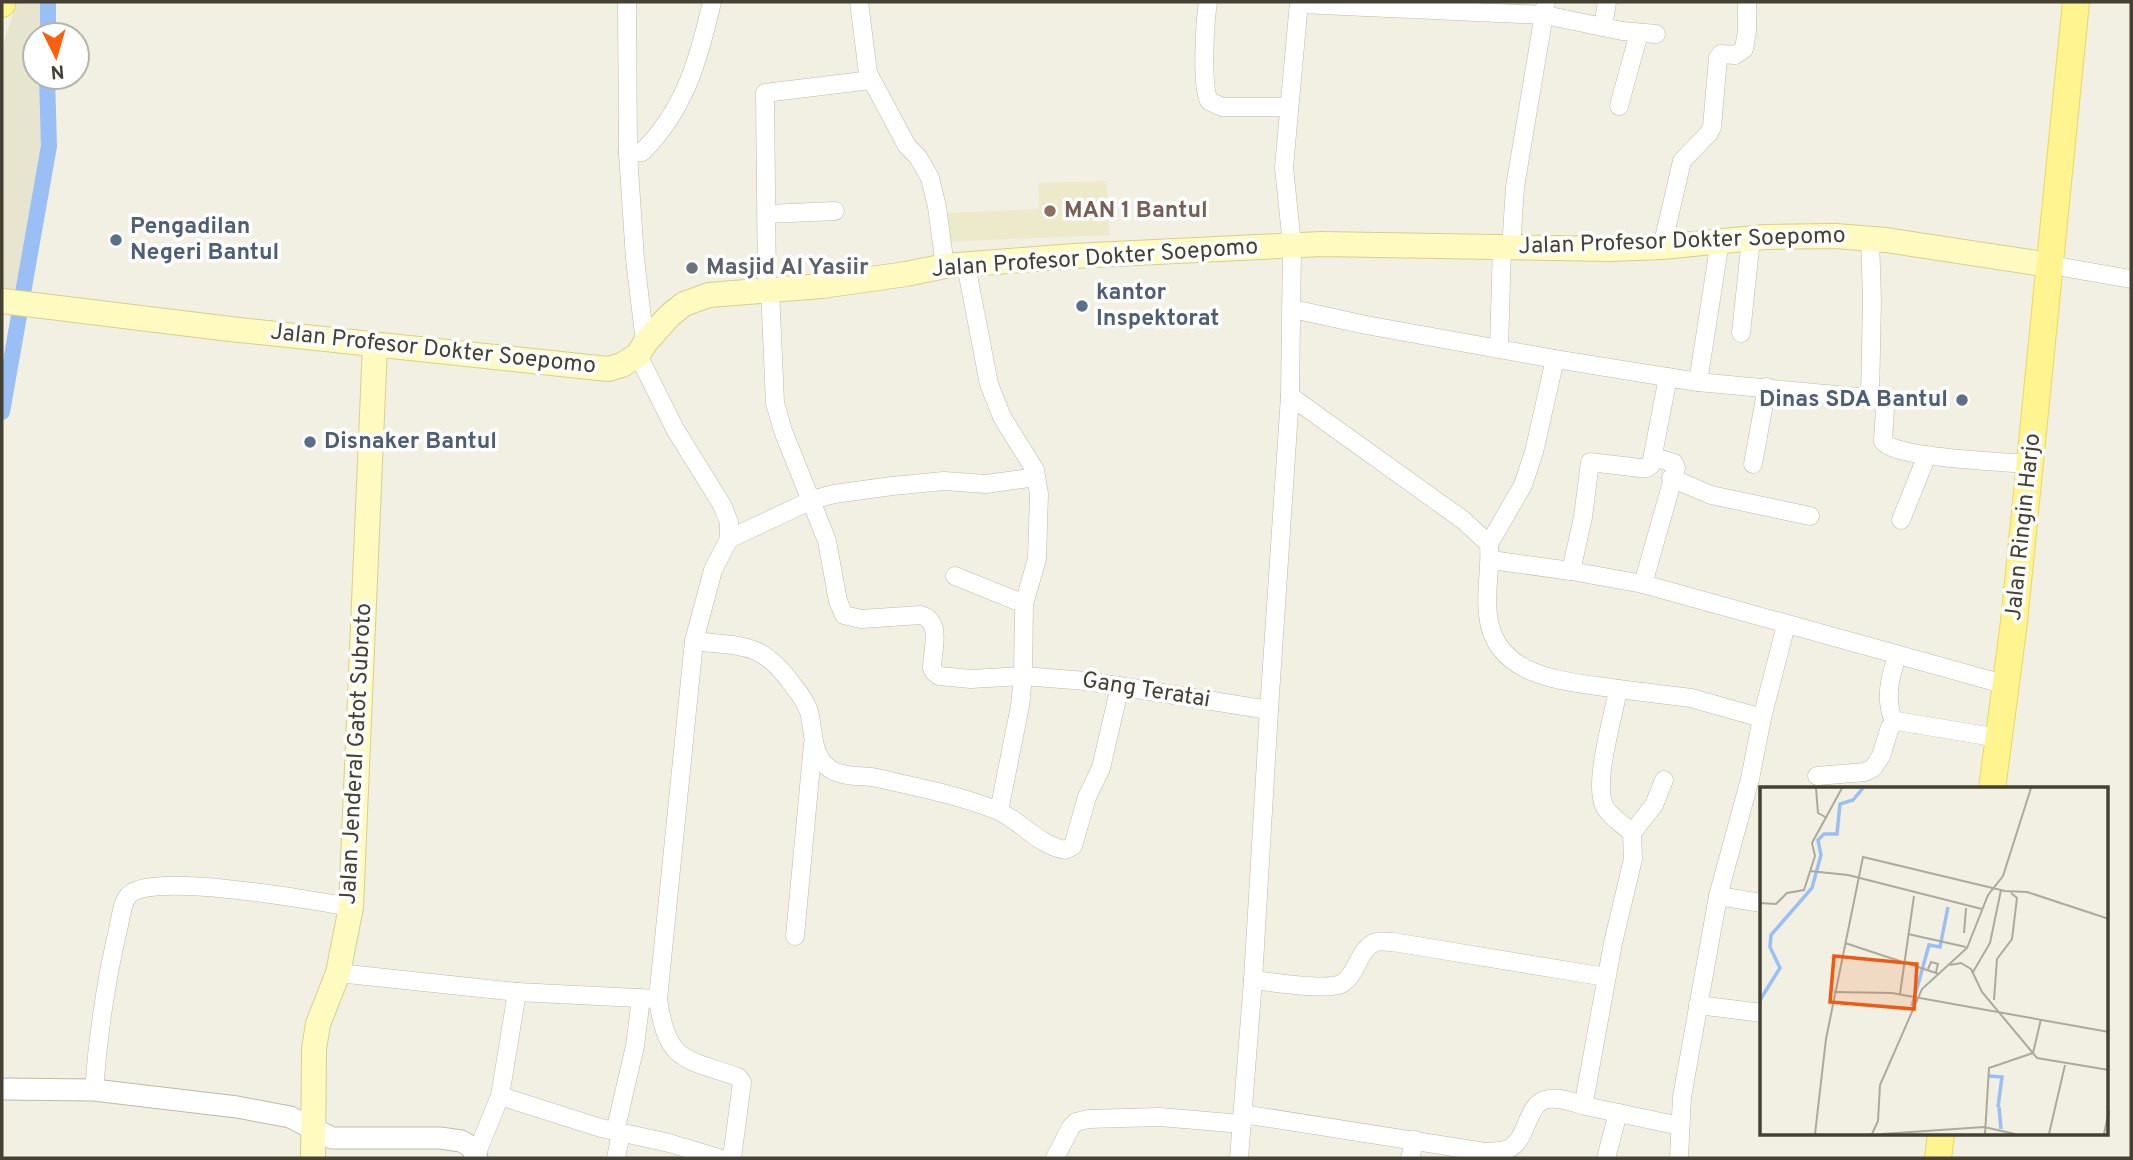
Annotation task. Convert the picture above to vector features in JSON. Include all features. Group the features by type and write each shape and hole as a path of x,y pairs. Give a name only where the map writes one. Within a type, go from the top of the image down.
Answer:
{"main road":[{"name":"Jalan Ringin Harjo","path":"1992,787 2007,685 2076,2"},
{"name":"Jalan Profesor Dokter Soepomo","path":"2,301 596,369 622,365 641,349 669,316 694,300 709,295 866,281 955,265 1073,256 1292,245 1609,249 1835,236 1870,238 2050,265"},
{"name":"Jalan Jenderal Gatot Subroto","path":"313,1158 312,1085 316,1036 338,973 351,907 375,345"},
{"path":"1938,1158 1941,1136"}],"street":[{"path":"616,1158 618,1133 635,1046 649,999 694,641 713,570 729,539 729,522 722,505 675,429 641,349 628,153 627,2"},
{"path":"628,153 642,152 672,116 696,66 712,2"},
{"path":"859,2 864,53 872,80 907,146 918,157 930,178 989,384 1002,417 1035,470 1040,494 1037,559 1024,604 1023,676 999,811"},
{"path":"1208,2 1206,95 1209,101 1222,107 1288,107"},
{"path":"1603,27 1608,2"},
{"path":"1662,247 1682,161 1712,127 1718,58 1721,54 1735,55 1744,49 1747,2"},
{"path":"1239,1158 1290,396 1292,245 1284,167 1299,3 1546,8 1603,27 1647,34 1619,106"},
{"path":"1499,348 1506,247 1546,8"},
{"path":"812,500 783,431 775,403 768,289 765,93 872,80"},
{"path":"767,214 835,211"},
{"path":"1870,238 1870,398"},
{"path":"1741,333 1751,239"},
{"path":"1698,382 1720,241"},
{"path":"2050,265 2131,279"},
{"path":"1293,309 1366,325 1698,382 1881,400 1885,407 1884,444 1892,449 1927,455 2030,464"},
{"path":"1555,359 1534,452 1490,552 1488,615 1493,634 1508,656 1527,671 1618,689 1691,698 1762,718"},
{"path":"1571,571 1583,517 1590,462 1647,468 1651,464 1668,377"},
{"path":"1753,464 1767,387"},
{"path":"1290,396 1463,520 1490,552 1643,584 2007,685"},
{"path":"1901,520 1927,455"},
{"path":"1643,584 1675,468 1674,463 1653,457"},
{"path":"729,539 812,500 834,494 944,481 986,484 1036,477"},
{"path":"1671,478 1711,495 1810,516"},
{"name":"Gang Teratai","path":"812,500 827,541 838,601 844,615 861,620 921,615 930,619 935,628 932,668 939,676 971,679 1023,676 1120,686 1269,710"},
{"path":"955,576 1024,604"},
{"path":"1679,1158 1682,1097 1718,896 1750,779 1762,718 1786,625"},
{"path":"694,641 743,647 764,654 776,662 807,707 813,740 821,760 835,772 873,777 999,811 1034,836 1060,849 1073,846 1087,796 1101,768 1120,686"},
{"path":"1894,722 1888,703 1888,689 1897,655"},
{"path":"1587,1106 1584,1098 1606,977 1633,859 1632,833 1612,816 1604,806 1601,795 1602,772 1618,689"},
{"path":"1816,776 1865,772 1873,768 1879,762 1890,727 1894,722 1903,720 1999,738"},
{"path":"795,936 813,740"},
{"path":"1632,833 1650,812 1664,780"},
{"path":"93,1090 110,962 125,903 130,894 140,889 158,887 200,887 263,892 351,907"},
{"path":"1718,896 1760,903"},
{"path":"1253,980 1326,987 1343,983 1355,969 1363,953 1376,942 1393,942 1606,977"},
{"path":"338,973 517,992 649,999"},
{"path":"477,1156 500,1096 517,992"},
{"path":"649,999 664,1035 676,1052 685,1059 738,1077 743,1082 732,1158"},
{"path":"1698,1005 1760,1013"},
{"path":"2,1089 93,1090 268,1112 290,1117 332,1138 440,1138 468,1144 477,1156"},
{"path":"500,1096 618,1133 669,1143 719,1158"},
{"path":"1055,1158 1071,1127 1076,1122 1088,1119 1243,1119 1512,1154 1536,1106 1543,1101 1559,1099 1680,1126"},
{"path":"1606,1158 1618,1113"},
{"path":"1409,1158 1415,1140"}],"shaded area":[{"path":"17,2 45,2 45,21 21,21 21,91 45,91 46,146 20,292 2,288 2,48"},
{"name":"MAN 1 Bantul","path":"1107,181 1109,235 944,242 943,213 1039,209 1038,183"}],"waterway":[{"path":"48,2 48,21"},
{"path":"2,412 49,146 47,91"}],"place":[{"name":"MAN 1 Bantul","path":"1050,211"},
{"name":"Pengadilan Negeri Bantul","path":"116,240"},
{"name":"Masjid Al Yasiir","path":"692,268"},
{"name":"kantor Inspektorat","path":"1082,306"},
{"name":"Dinas SDA Bantul","path":"1962,400"},
{"name":"Disnaker Bantul","path":"310,442"}]}
